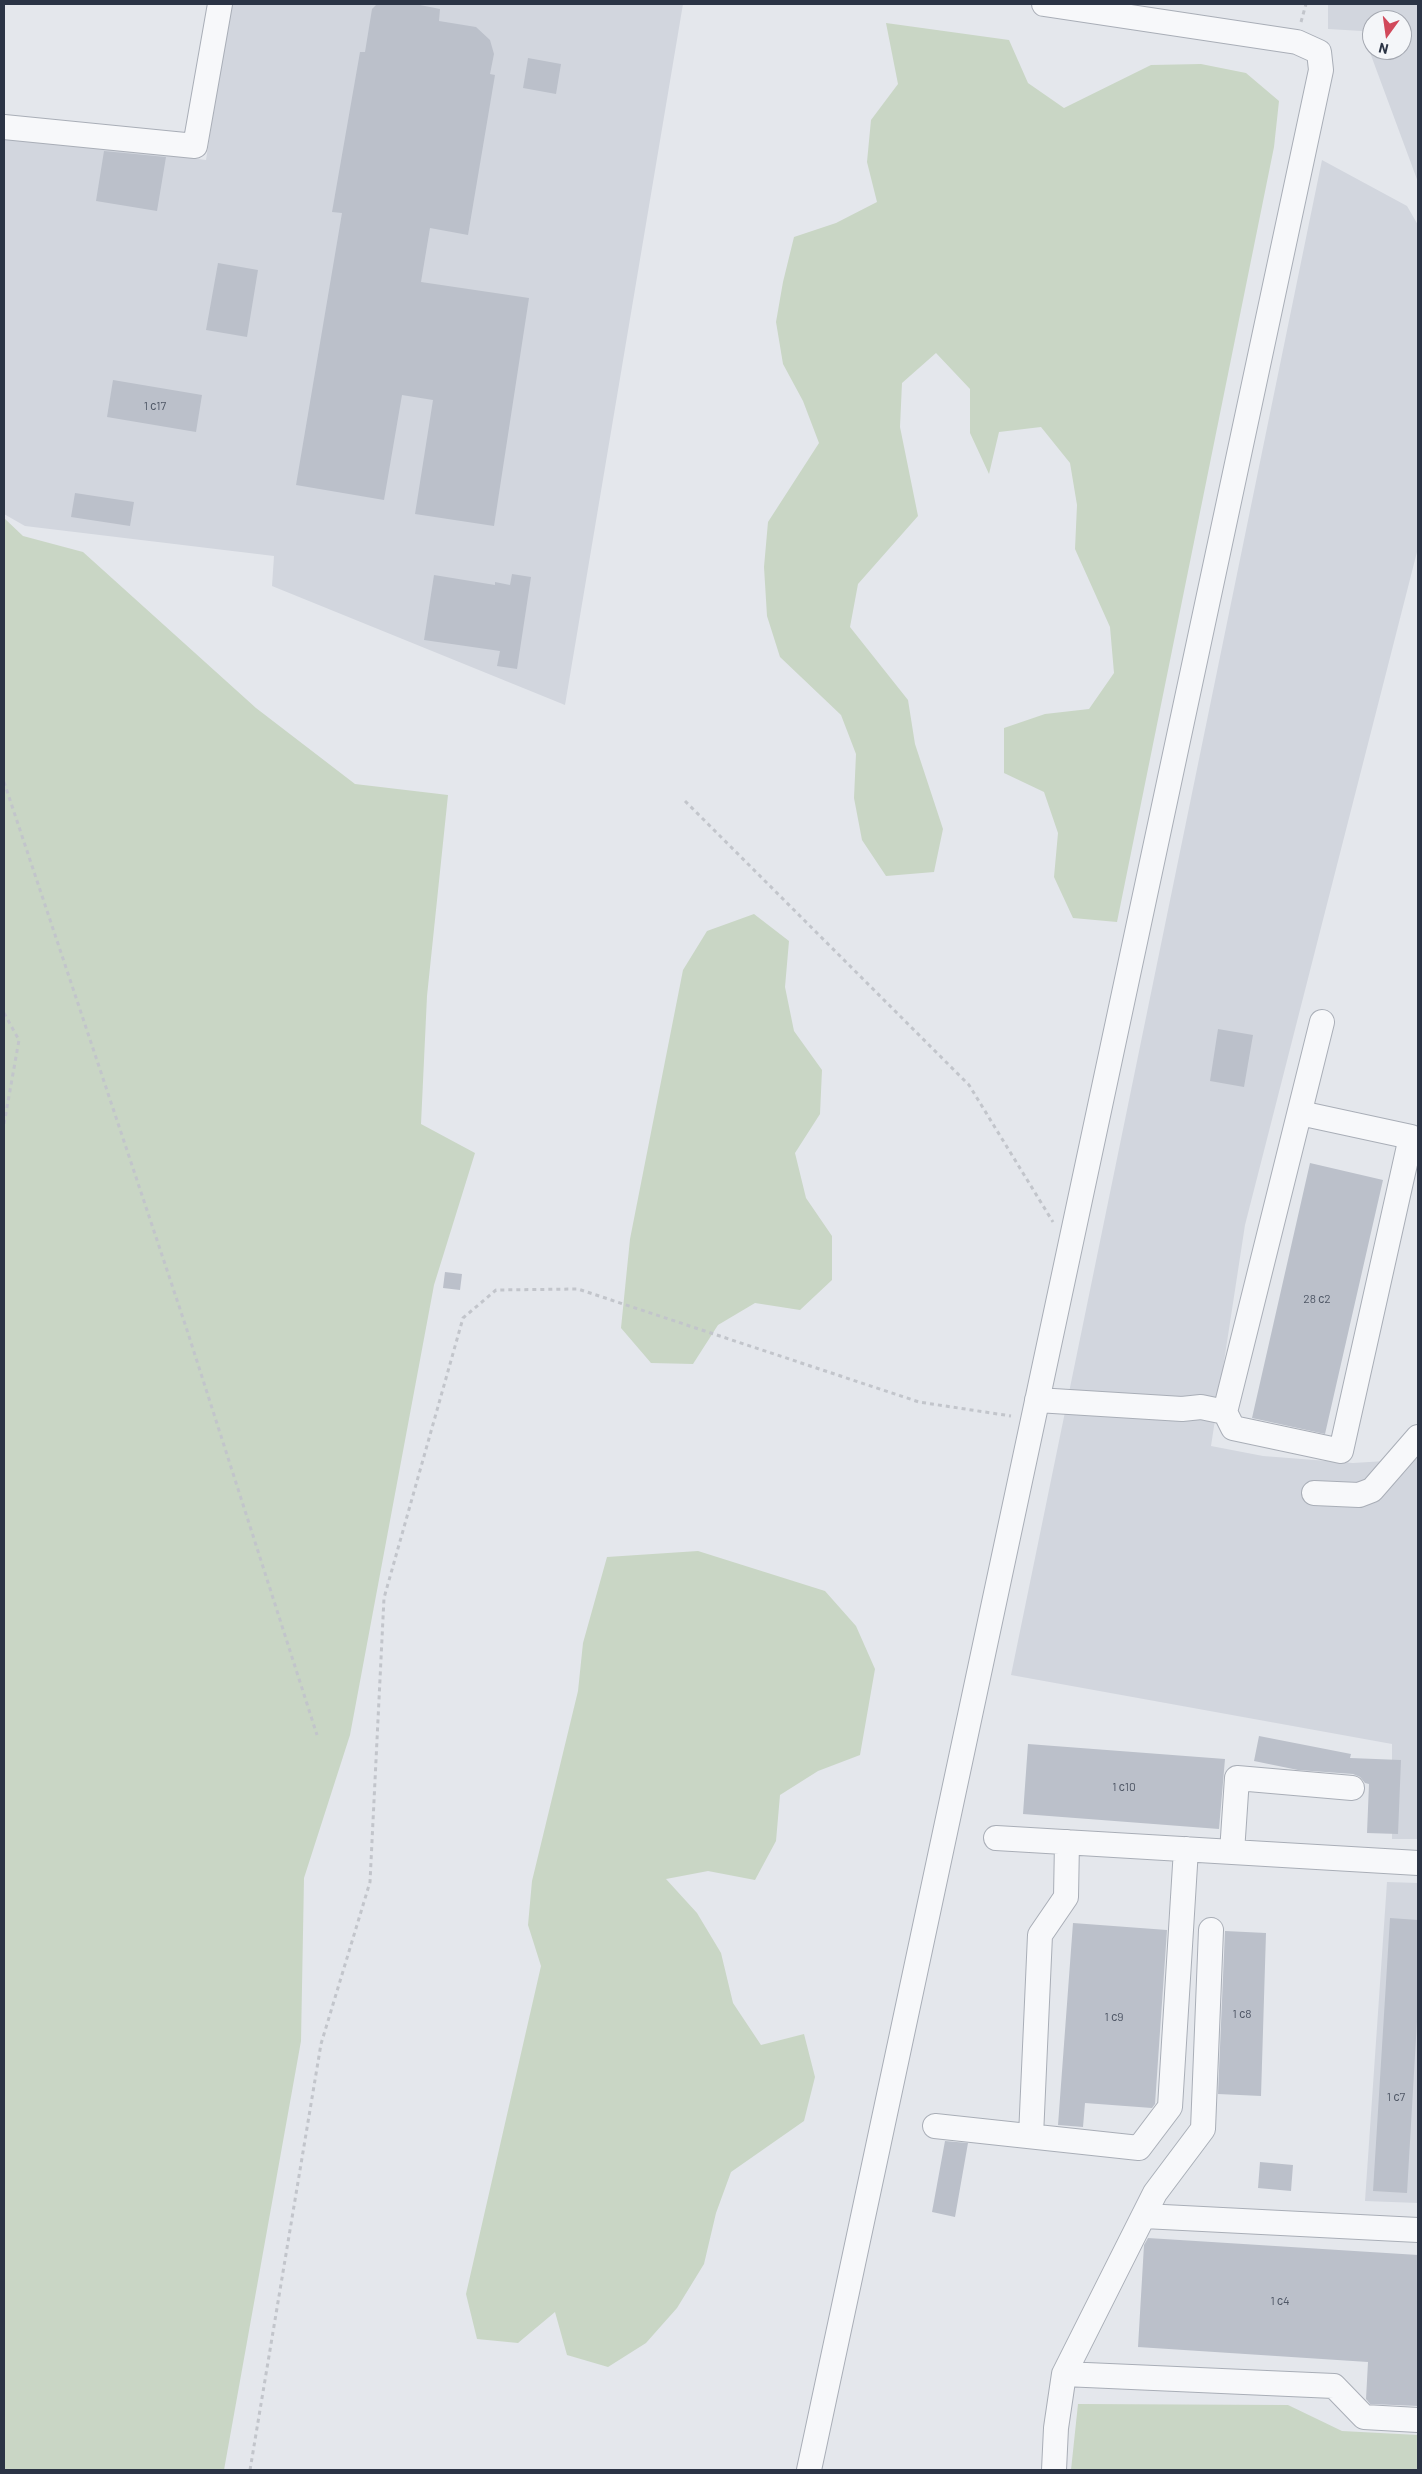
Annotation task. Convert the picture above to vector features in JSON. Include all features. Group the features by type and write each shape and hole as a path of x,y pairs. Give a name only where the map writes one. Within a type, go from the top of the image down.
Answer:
{"lane":[{"path":"4,127 194,146 220,4"},
{"path":"809,2470 1321,70 1319,52 1297,42 1044,4"},
{"path":"1300,1113 1411,1137 1341,1451 1233,1428 1225,1412 1322,1022"},
{"path":"1035,1410 1182,1409 1201,1407 1225,1412"},
{"path":"1314,1494 1359,1495 1372,1490 1418,1437"},
{"path":"1232,1852 1238,1778 1352,1788"},
{"path":"996,1838 1418,1863"},
{"path":"1032,2136 1040,1935 1066,1897 1066,1842"},
{"path":"935,2126 1139,2148 1170,2107 1186,1849"},
{"path":"1054,2470 1056,2428 1064,2374 1155,2193 1203,2129 1211,1930"},
{"path":"1144,2216 1418,2230"},
{"path":"1064,2374 1334,2386 1364,2417 1418,2420"}],"path":[{"path":"4,782 186,1327 317,1735"},
{"path":"685,801 969,1085 1069,1249"},
{"path":"4,1013 19,1040 4,1124"},
{"path":"250,2470 321,2044 370,1882 384,1598 463,1318 496,1290 578,1289 919,1402 1035,1410"}],"shaded area":[{"path":"230,4 683,4 565,705 272,586 274,556 25,526 4,514 4,133 206,160"},
{"path":"1328,4 1418,4 1418,182 1373,60 1412,60 1412,10 1362,10 1362,31 1328,29"},
{"path":"1322,160 1407,206 1418,225 1418,548 1245,1225 1211,1446 1263,1456 1353,1463 1418,1459 1418,1839 1392,1839 1392,1744 1011,1675"},
{"path":"1387,1882 1418,1883 1418,2203 1365,2201"}],"green space":[{"path":"886,23 1009,40 1028,83 1064,108 1151,65 1201,64 1246,73 1279,101 1274,147 1117,922 1073,918 1054,877 1058,833 1044,792 1004,773 1004,728 1045,714 1089,709 1114,673 1110,627 1075,549 1077,505 1070,463 1041,427 999,432 989,474 970,433 970,389 936,353 902,383 900,427 918,516 858,584 850,627 908,700 915,744 943,829 934,872 886,876 862,840 854,798 856,754 841,715 780,657 767,616 764,567 768,522 819,443 803,401 783,364 776,322 783,282 794,237 836,223 877,202 867,162 871,120 898,84"},
{"path":"4,518 23,536 83,552 256,708 355,784 448,795 427,996 421,1124 475,1153 434,1285 350,1735 304,1878 301,2041 224,2470 4,2470"},
{"path":"754,914 789,941 785,987 794,1031 822,1070 820,1114 795,1153 806,1198 832,1236 832,1280 800,1310 755,1303 718,1325 693,1364 651,1363 621,1328 630,1239 683,970 707,931"},
{"path":"698,1551 825,1591 856,1626 875,1669 860,1755 818,1771 780,1795 776,1841 755,1880 708,1871 666,1879 697,1913 721,1953 733,2003 761,2045 804,2034 815,2077 804,2121 731,2172 716,2213 704,2264 677,2308 646,2343 608,2367 567,2355 555,2312 518,2343 477,2339 466,2294 541,1966 528,1925 532,1881 578,1691 583,1643 607,1557"},
{"path":"1078,2404 1288,2405 1342,2431 1418,2435 1418,2470 1071,2470"}],"building":[{"path":"377,4 415,4 440,9 439,21 476,27 490,40 494,54 490,74 495,75 468,235 430,228 421,282 529,298 494,526 415,514 433,400 402,395 384,500 296,485 342,213 332,212 360,52 365,52 372,9"},
{"path":"528,58 561,64 556,94 523,88"},
{"path":"104,151 166,157 157,211 96,201"},
{"path":"218,263 258,270 247,337 206,330"},
{"path":"113,380 202,395 196,432 107,417"},
{"path":"75,493 134,502 130,526 71,517"},
{"path":"512,574 531,577 517,669 497,666 500,651 424,640 434,575 495,585 495,582 510,585"},
{"path":"1218,1029 1253,1035 1244,1087 1210,1081"},
{"path":"1310,1163 1383,1180 1325,1434 1252,1418"},
{"path":"445,1272 462,1274 460,1290 443,1288"},
{"path":"1259,1736 1351,1754 1350,1758 1401,1760 1398,1834 1367,1833 1369,1784 1365,1783 1360,1777 1353,1774 1298,1770 1254,1761"},
{"path":"1028,1744 1225,1759 1219,1829 1023,1814"},
{"path":"1390,1918 1418,1920 1418,2004 1407,2193 1373,2191"},
{"path":"1073,1923 1167,1930 1155,2104 1152,2108 1085,2103 1083,2127 1058,2125"},
{"path":"1225,1931 1266,1933 1261,2096 1218,2094"},
{"path":"945,2141 968,2143 955,2217 932,2212"},
{"path":"1260,2162 1293,2165 1291,2191 1258,2188"},
{"path":"1148,2238 1418,2255 1418,2406 1370,2404 1366,2399 1368,2362 1138,2347 1144,2245"}]}
